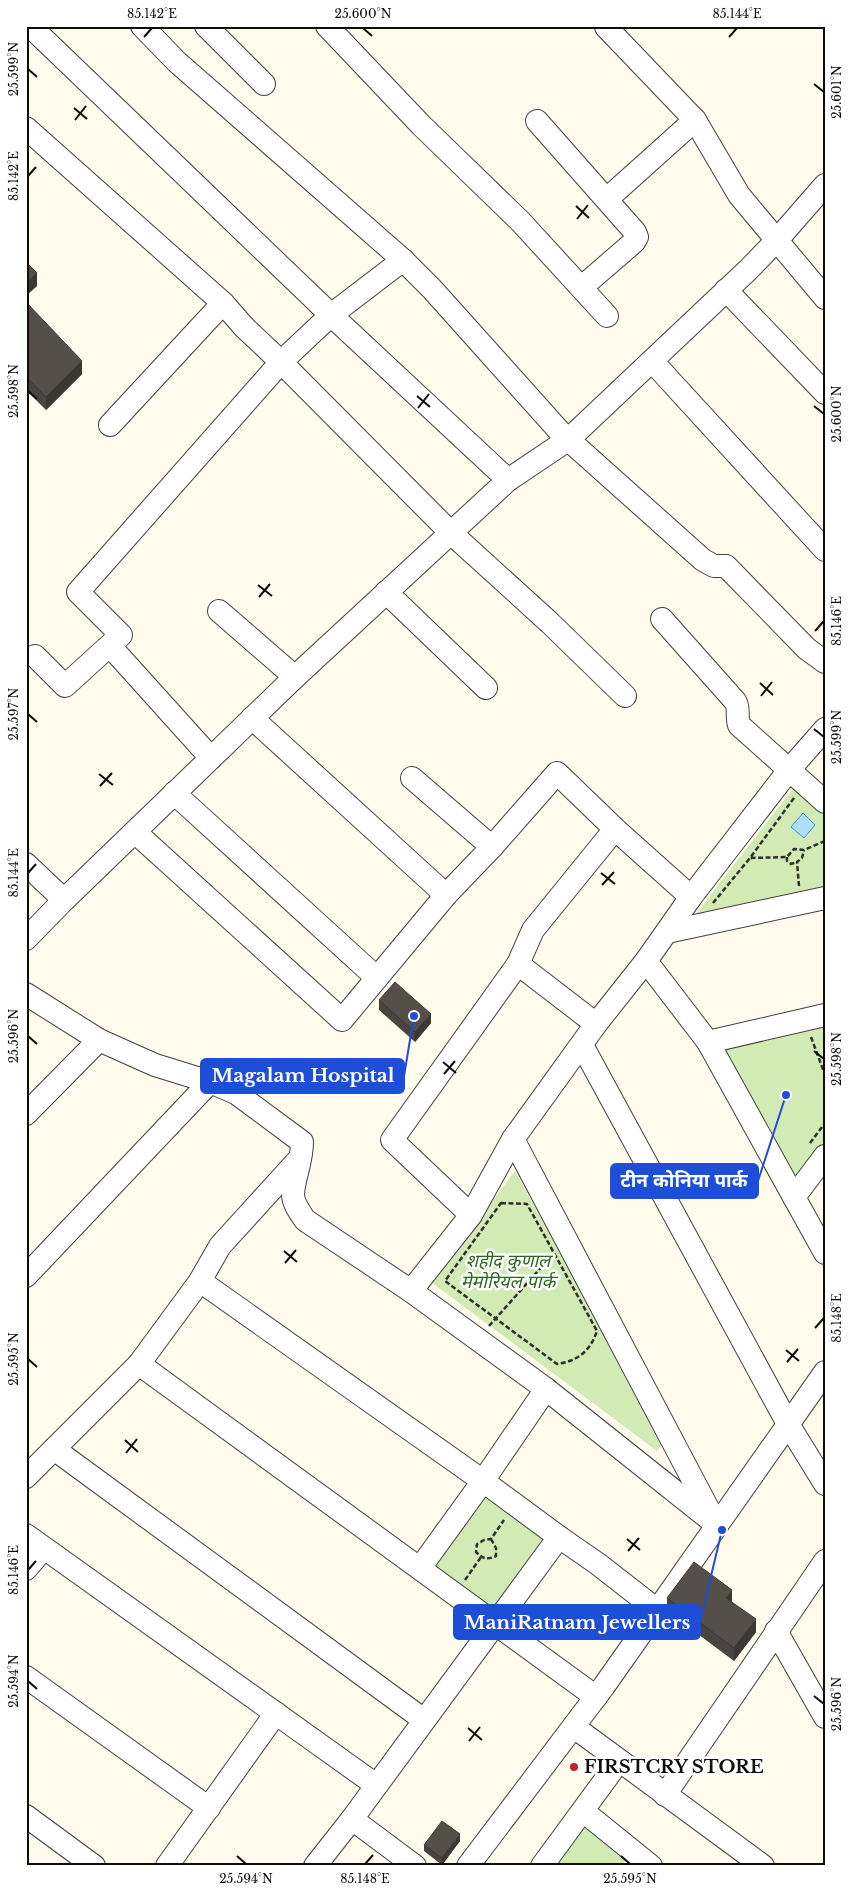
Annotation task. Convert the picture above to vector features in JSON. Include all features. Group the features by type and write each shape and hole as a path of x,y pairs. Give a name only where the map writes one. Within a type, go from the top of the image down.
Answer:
{"street":[{"path":"30,26 332,315 508,480"},
{"path":"142,26 178,62 403,260 432,289 569,440 703,560 714,566 726,566 807,649 825,662"},
{"path":"206,26 264,84"},
{"path":"327,26 421,125 520,221 608,316"},
{"path":"606,27 695,120 739,195 825,298"},
{"path":"607,199 695,120"},
{"path":"536,121 636,232 637,237 634,242 582,287"},
{"path":"26,128 223,304 451,533 550,623 624,696"},
{"path":"26,939 210,758 386,592 508,480 569,440 777,240 825,185"},
{"path":"35,656 65,686 121,636 78,592 282,362 332,315 403,260"},
{"path":"726,290 825,393"},
{"path":"110,424 223,304"},
{"path":"652,361 825,550"},
{"path":"386,592 486,688"},
{"path":"219,611 295,677"},
{"path":"662,619 738,705 737,720 739,725 825,802"},
{"path":"110,646 210,758"},
{"path":"252,718 446,895"},
{"path":"411,1291 471,1215 513,1139 596,1024 646,961 666,932 701,902 789,770 825,729"},
{"path":"135,832 342,1020 446,895 492,847 557,773 615,830 701,902"},
{"path":"412,778 492,847"},
{"path":"174,793 377,978"},
{"path":"471,1215 392,1140 518,964 533,930 615,830"},
{"path":"26,864 64,900"},
{"path":"666,932 825,898"},
{"path":"646,961 708,1042 825,1253"},
{"path":"518,964 596,1024"},
{"path":"26,994 99,1040 155,1065 210,1082 236,1093 302,1142 302,1156 293,1195 296,1206 305,1220 411,1291 546,1389 717,1525"},
{"path":"708,1042 821,1025"},
{"path":"26,1114 99,1040"},
{"path":"582,1044 788,1424 825,1484"},
{"path":"26,1276 210,1082"},
{"path":"513,1139 717,1525"},
{"path":"794,1197 817,1150"},
{"path":"26,1477 139,1364 200,1281 220,1246 302,1156"},
{"path":"200,1281 515,1504 598,1564 657,1610"},
{"path":"139,1364 596,1697"},
{"path":"468,1866 596,1697 825,1372"},
{"path":"420,1568 546,1389"},
{"path":"54,1449 424,1720"},
{"path":"315,1866 352,1819 559,1536"},
{"path":"26,1569 35,1542 376,1785"},
{"path":"665,1795 825,1560"},
{"path":"776,1631 825,1717"},
{"path":"26,1677 209,1808"},
{"path":"167,1866 276,1713"},
{"path":"574,1727 763,1866"},
{"path":"542,1866 619,1761"},
{"path":"583,1811 641,1863"},
{"path":"26,1816 94,1866"},
{"path":"352,1819 415,1866"}],"path":[{"path":"701,902 750,858 798,792"},
{"path":"750,858 786,856 794,849 804,850 825,841"},
{"path":"786,856 787,861 791,864 802,858 804,850"},
{"path":"797,862 799,889"},
{"path":"821,1025 811,1037 825,1075"},
{"path":"817,1150 825,1122"},
{"path":"501,1203 527,1204 597,1331 589,1347 571,1362 557,1364 495,1318 445,1281 501,1203"},
{"path":"478,1340 495,1318 554,1253"},
{"path":"491,1539 496,1548 496,1556 487,1559 481,1557 476,1552 476,1544 491,1539 515,1504"},
{"path":"455,1594 481,1557"}],"green space":[{"path":"798,782 825,808 825,890 692,919"},
{"path":"825,1026 825,1140 797,1179 721,1049"},
{"name":"शहीद कुणाल मेमोरियल पार्क","path":"515,1171 664,1443 657,1451 431,1282"},
{"path":"483,1494 544,1538 491,1610 430,1566"},
{"path":"585,1825 625,1861 622,1866 556,1866"}],"water":[{"path":"803,813 815,825 804,838 791,827"}],"building":[{"path":"26,262 37,273 26,284"},
{"path":"26,302 82,361 46,397 26,377"},
{"path":"395,982 431,1014 415,1032 379,1000"},
{"path":"694,1562 732,1590 726,1598 756,1619 734,1648 667,1598"},
{"path":"442,1821 460,1834 442,1858 424,1845"}],"place":[{"name":"Magalam Hospital","path":"414,1016"},
{"name":"टीन कोनिया पार्क","path":"786,1095"},
{"name":"ManiRatnam Jewellers","path":"722,1530"},
{"name":"FIRSTCRY STORE","path":"574,1767"}]}
